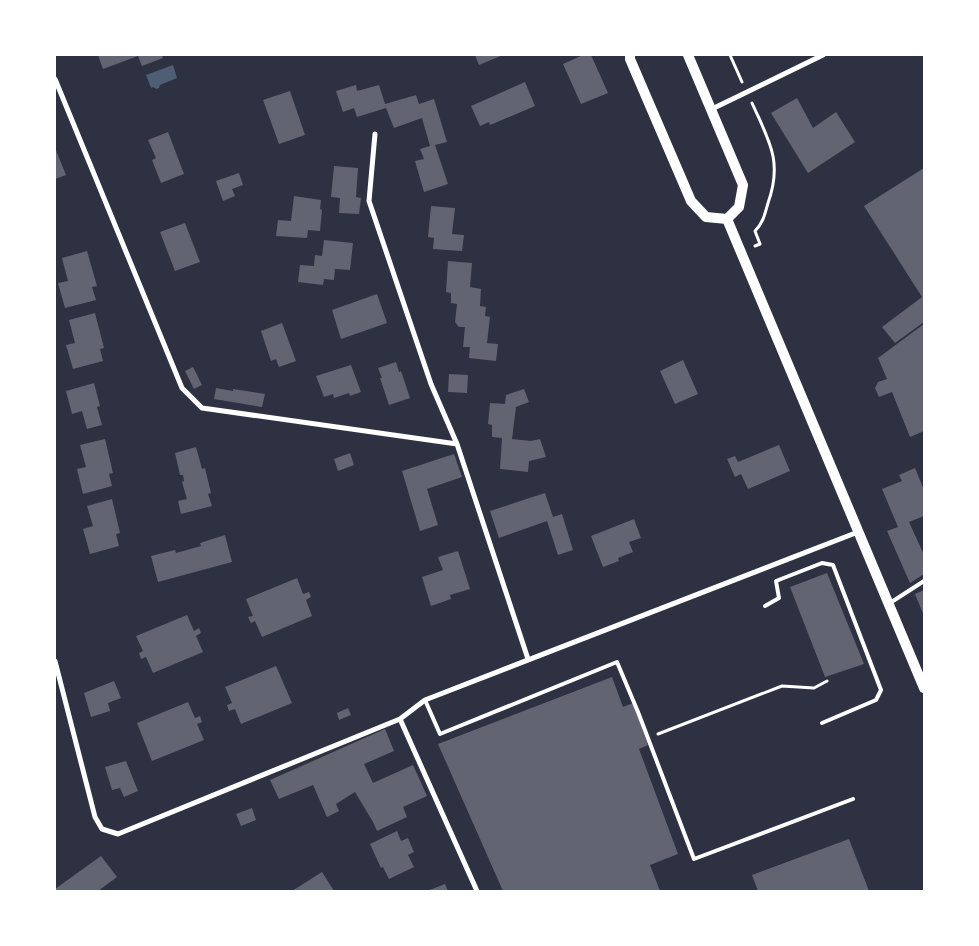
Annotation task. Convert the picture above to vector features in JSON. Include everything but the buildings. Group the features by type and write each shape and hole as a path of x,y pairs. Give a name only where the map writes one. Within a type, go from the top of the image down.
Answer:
{"main road":[{"path":"630,55 630,60 690,201 706,217 727,219"},
{"path":"688,55 744,185 739,207 727,219"},
{"path":"727,219 924,688"}],"street":[{"path":"712,109 823,55"},
{"path":"55,79 182,388 202,408 457,444"},
{"path":"375,134 369,201 431,384 457,444 528,659"},
{"path":"55,662 95,817 102,829 118,834 400,719 425,700 754,574 858,532"},
{"path":"400,719 477,891"}],"lane":[{"path":"766,606 779,598 776,581 822,563 833,566 881,690 876,700 822,723"},
{"path":"888,604 924,580"},
{"path":"425,700 440,734 617,662 646,732 694,859 853,799"}],"path":[{"path":"730,55 772,148 775,166 775,180 761,225 755,231 760,244 741,253"},
{"path":"646,732 659,734 782,686 814,688 827,681"}],"water":[{"path":"173,65 177,78 160,85 159,88 151,88 146,75"}]}
